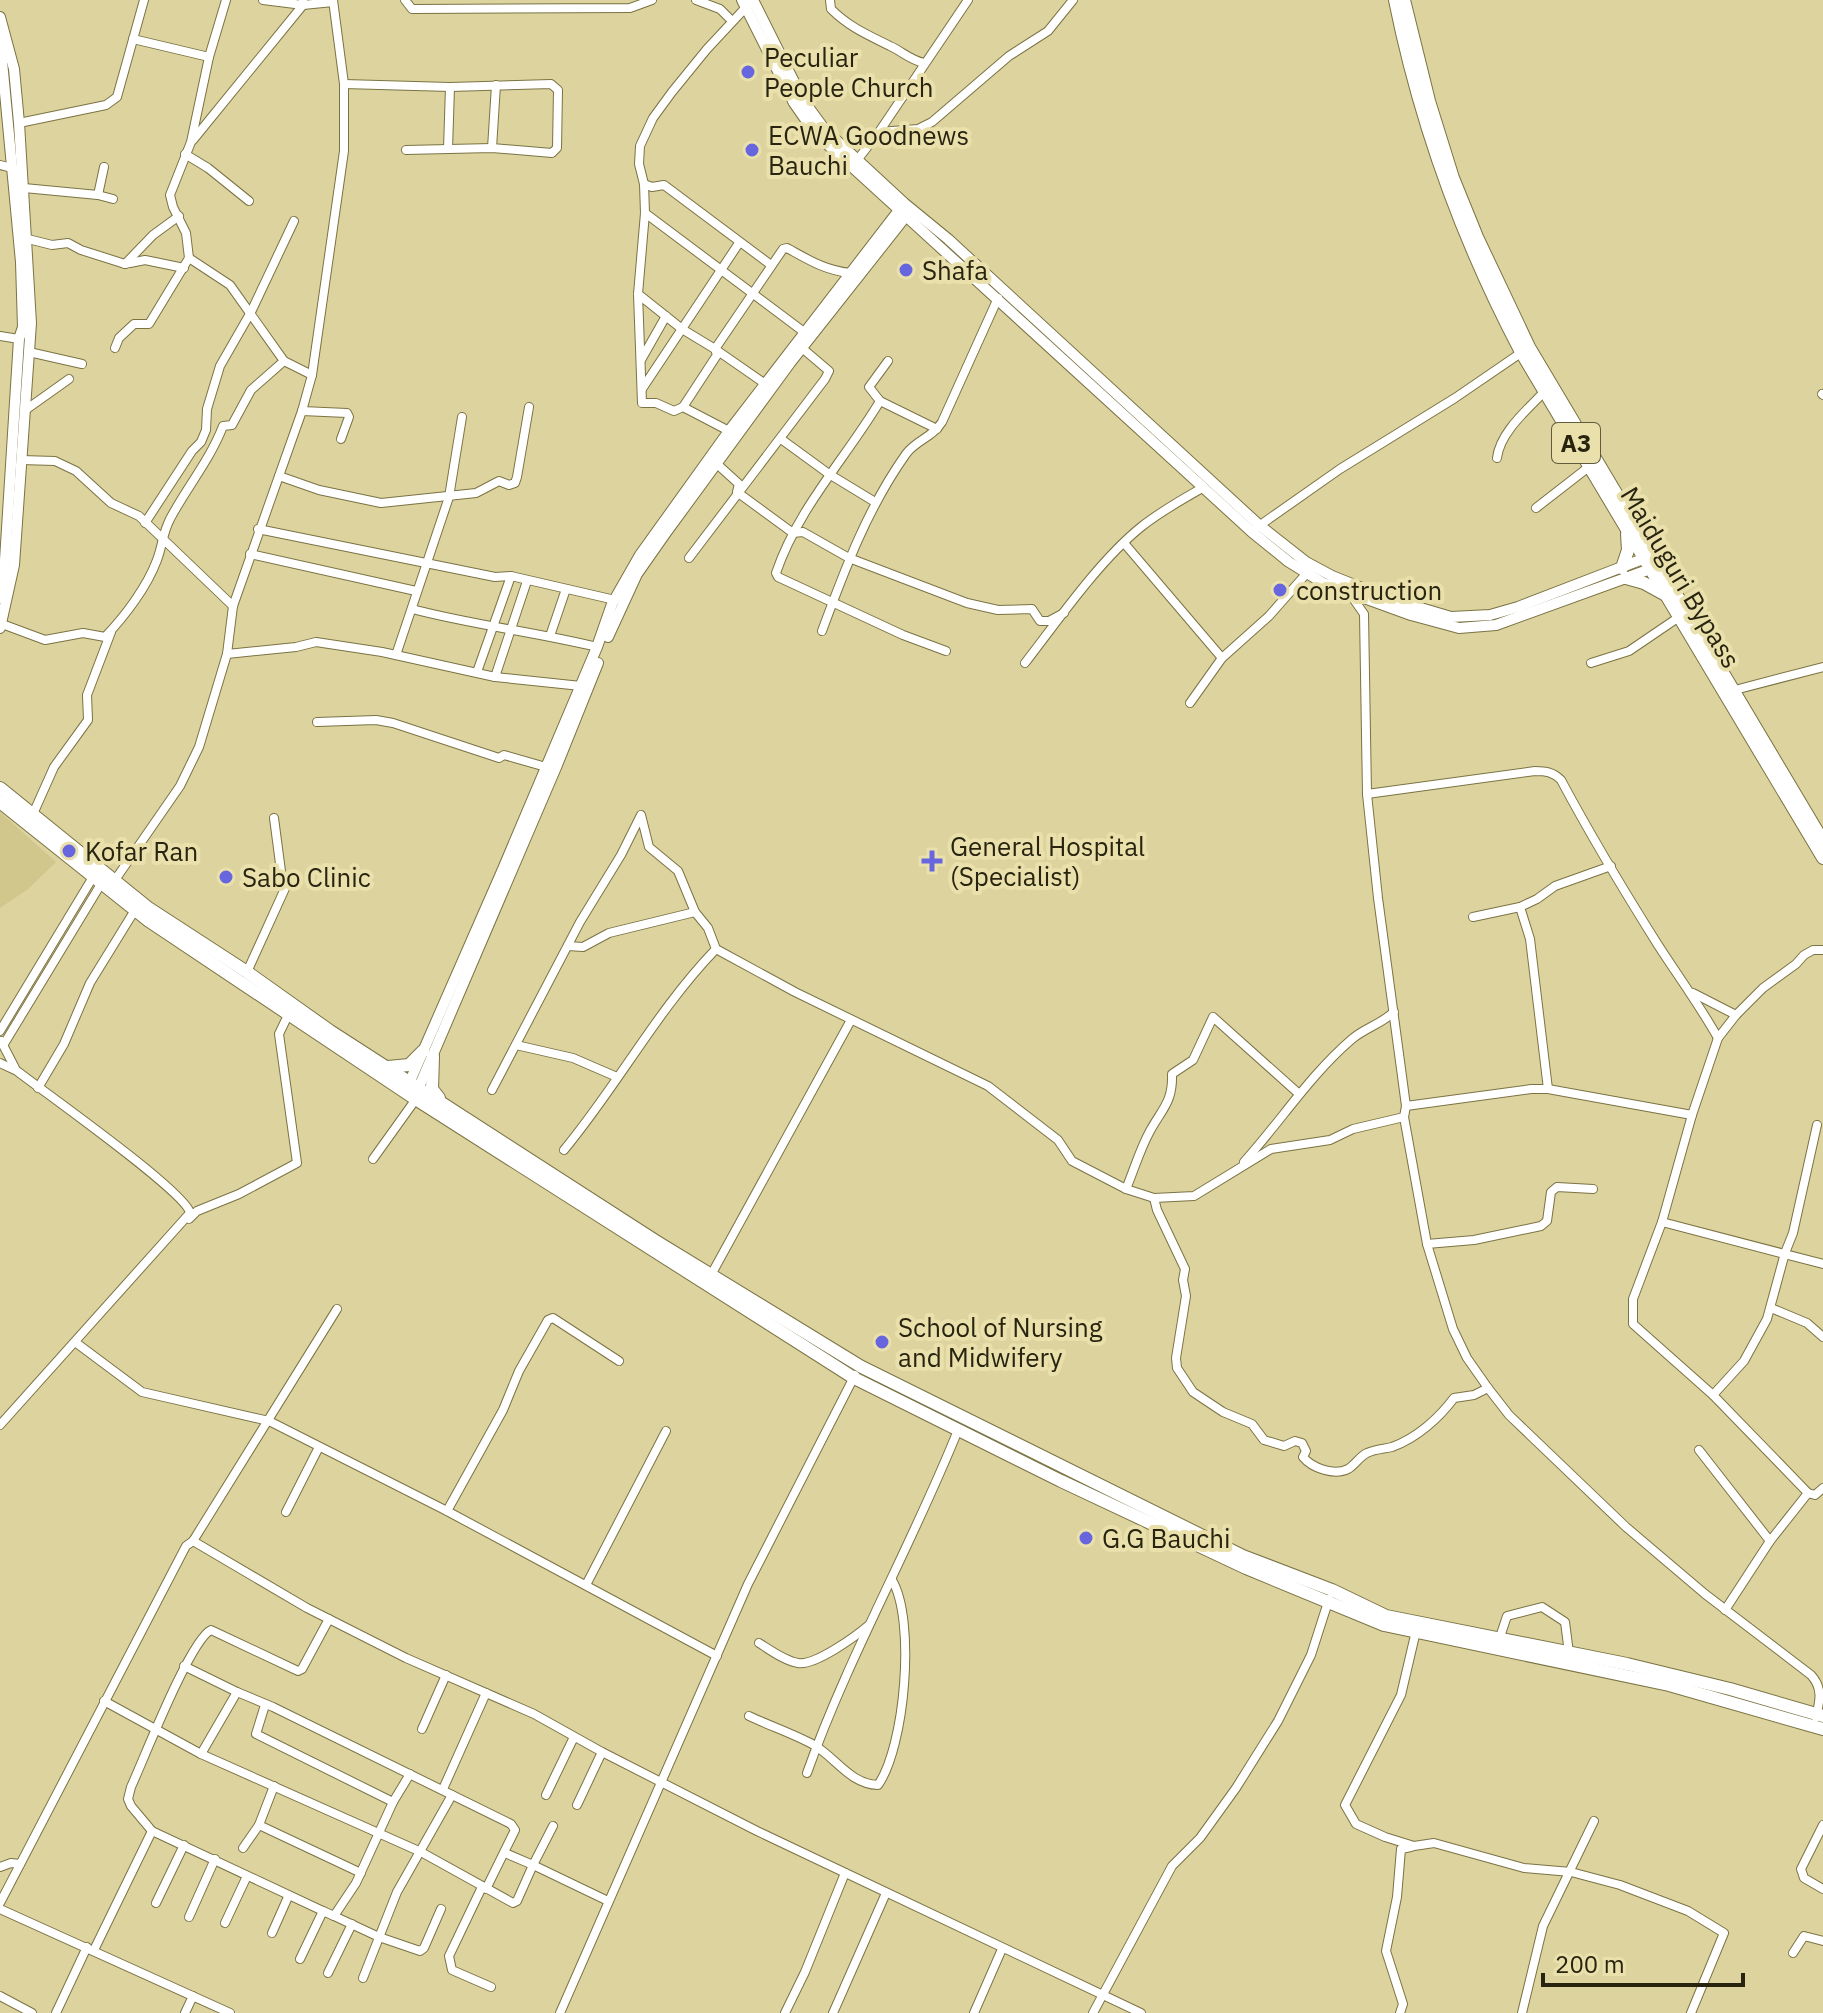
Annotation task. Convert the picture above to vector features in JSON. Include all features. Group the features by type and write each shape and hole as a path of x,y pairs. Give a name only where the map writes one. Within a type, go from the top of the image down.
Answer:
{"main road":[{"name":"Maiduguri Bypass","path":"1395,0 1420,108 1494,301 1729,692 1823,858"},
{"name":"Maiduguri Bypass","path":"1404,0 1451,185"},
{"name":"Maiduguri Bypass","path":"1525,349 1545,391 1626,527 1652,562 1679,617 1823,841"},
{"path":"1626,527 1628,550 1624,573 1667,596"},
{"path":"0,788 33,814 135,910 289,1013 614,1220 857,1372 958,1430 1246,1568 1386,1616 1569,1653 1819,1721"},
{"path":"0,802 103,880 386,1066 413,1092 441,1101 614,1220 711,1275 857,1372 1330,1595 1384,1625 1685,1684"},
{"path":"386,1066 409,1065 428,1054 432,1089 441,1101"}],"street":[{"path":"19,123 111,104 117,97 144,0"},
{"path":"115,348 119,338 134,324 149,324 189,258 186,233 170,195 191,142 209,57 226,0"},
{"path":"0,1031 103,880 180,786 199,747 227,654 233,606 312,375 343,158 344,84 333,1 303,3 263,0"},
{"path":"405,0 412,9 552,4 630,8 652,0"},
{"path":"696,0 720,9 732,21"},
{"path":"830,0 831,9 862,34 893,47 911,60 924,63"},
{"path":"858,159 968,0"},
{"path":"879,132 918,129 939,117 1009,56 1048,31 1073,0"},
{"path":"715,349 717,355 683,407 674,411 656,403 642,403 638,294 645,213 640,146 653,118 748,2"},
{"path":"748,2 809,109 825,130 858,159 920,228 1204,487 1306,562 1387,598 1451,617 1507,616"},
{"path":"748,2 806,122 822,140 881,194 948,239 1306,574 1350,594 1437,624 1477,628 1652,562"},
{"path":"191,142 212,120 303,3"},
{"path":"0,17 14,69 28,239 31,323 14,565 1,626 51,640 83,633 105,637 144,585 157,561 161,538 223,426 232,425 251,390 284,361"},
{"path":"133,39 209,57"},
{"path":"0,40 21,262 23,327 19,339 0,598"},
{"path":"344,84 556,86 558,90 557,148 552,153 492,148 406,150"},
{"path":"492,148 496,85"},
{"path":"448,149 450,87"},
{"path":"185,154 249,201"},
{"path":"0,165 12,168"},
{"path":"98,195 104,167"},
{"path":"644,184 652,187 664,185 771,265"},
{"path":"24,188 113,199"},
{"path":"881,194 889,230"},
{"path":"428,1054 557,765 619,609 637,574 905,210"},
{"path":"645,213 804,332"},
{"path":"125,264 153,235 179,216"},
{"path":"145,523 201,442 208,424 207,409 218,370 251,312 294,221"},
{"path":"373,1159 413,1092 615,600 640,555 764,383 850,273 889,230 920,228"},
{"path":"28,239 52,245 68,243 125,264 145,260 184,268"},
{"path":"641,390 739,243"},
{"path":"715,349 783,249 787,248 822,268 850,273"},
{"path":"189,258 230,285 284,361 312,375"},
{"path":"638,294 682,329 764,383"},
{"path":"822,631 849,558 875,502 909,450 937,429 998,298"},
{"path":"641,360 666,316"},
{"path":"0,336 19,339"},
{"path":"689,558 829,371 802,348"},
{"path":"1256,528 1340,469 1455,398 1525,349"},
{"path":"29,352 82,364"},
{"path":"888,361 869,387 880,401 937,429"},
{"path":"24,411 69,379"},
{"path":"1497,458 1499,448 1510,431 1545,391"},
{"path":"880,401 829,474 793,533 776,573 778,577 832,603 946,651"},
{"path":"279,476 319,490 381,503 476,493 499,481 509,485 515,483 529,407"},
{"path":"683,407 729,431"},
{"path":"302,411 347,413 349,417 341,439"},
{"path":"396,655 449,497 462,417"},
{"path":"781,439 875,502"},
{"path":"21,460 63,463 76,471 103,497 136,514 233,606"},
{"path":"717,464 739,484 737,492"},
{"path":"1536,508 1590,466"},
{"path":"1025,663 1124,543 1149,521 1204,487"},
{"path":"737,492 793,533 803,532 849,558 967,603 998,610 1032,609 1040,621 1049,621 1064,613"},
{"path":"258,529 495,577 511,576 615,600"},
{"path":"1124,543 1222,658"},
{"path":"250,554 416,591"},
{"path":"1190,703 1222,658 1269,616 1306,574"},
{"path":"477,672 511,576"},
{"path":"495,677 527,581"},
{"path":"550,636 566,589"},
{"path":"1350,594 1364,614 1367,794 1406,1106 1404,1117 1427,1244 1453,1329 1467,1358 1509,1415 1626,1527 1818,1682 1819,1721"},
{"path":"1364,614 1378,604"},
{"path":"412,609 470,624 511,628 597,647"},
{"path":"1591,663 1629,651 1679,617"},
{"path":"33,814 54,767 88,720 87,695 114,627"},
{"path":"227,654 316,642 396,655 495,677 581,686"},
{"path":"1729,692 1823,667"},
{"path":"317,722 376,720 393,723 499,758 504,755 546,767"},
{"path":"1367,794 1506,774 1549,771 1561,780 1718,1038"},
{"path":"492,1090 641,815 649,847 678,871 695,912 708,928 716,949 767,978 988,1086 1058,1140 1072,1161 1126,1189 1154,1198 1194,1196 1271,1149 1330,1140 1353,1129 1404,1117"},
{"path":"247,972 287,884 282,879 274,818"},
{"path":"1473,917 1520,907 1555,886 1611,866"},
{"path":"103,880 3,1045 0,1062 17,1071 182,1199 190,1213 177,1231"},
{"path":"1520,907 1530,939 1548,1089"},
{"path":"38,1088 64,1044 90,983 135,910"},
{"path":"568,946 583,947 609,933 695,912"},
{"path":"564,1150 589,1120 657,1019 716,949"},
{"path":"1823,950 1813,950 1804,955 1763,988 1718,1038 1692,1115 1662,1222 1633,1299 1633,1324 1713,1395 1808,1493 1815,1495 1823,1488"},
{"path":"1693,993 1736,1015"},
{"path":"1238,1169 1298,1093 1355,1036 1380,1024 1394,1012"},
{"path":"0,1425 197,1211 239,1194 297,1163 279,1034 289,1013"},
{"path":"1126,1189 1149,1132 1173,1092 1172,1074 1193,1060 1213,1017 1298,1093"},
{"path":"711,1275 851,1020"},
{"path":"3,1045 17,1071"},
{"path":"516,1045 573,1058 617,1077"},
{"path":"1406,1106 1548,1089 1692,1115"},
{"path":"1713,1395 1744,1361 1771,1308 1793,1233 1817,1125"},
{"path":"1427,1244 1474,1240 1541,1226 1547,1221 1551,1192 1557,1187 1593,1189"},
{"path":"1154,1198 1185,1269 1183,1280 1186,1296 1177,1368 1193,1392 1223,1412 1252,1424 1264,1440 1284,1446 1295,1441 1302,1443 1306,1451 1303,1457 1310,1465 1338,1471 1349,1468 1365,1454 1395,1446 1415,1435 1439,1417 1454,1398 1474,1395 1488,1388"},
{"path":"1662,1222 1823,1264"},
{"path":"1771,1308 1807,1323 1823,1337"},
{"path":"0,1903 186,1546 193,1541 337,1309"},
{"path":"447,1511 548,1320 553,1318 619,1361"},
{"path":"75,1342 142,1392 269,1421 447,1511 717,1656"},
{"path":"560,2013 748,1584 857,1372"},
{"path":"807,1773 816,1746 934,1491 958,1430"},
{"path":"586,1585 666,1431"},
{"path":"286,1512 319,1447"},
{"path":"1699,1450 1770,1541"},
{"path":"1725,1610 1770,1541 1808,1493"},
{"path":"193,1541 329,1619 534,1714 602,1752 845,1873 1141,2013"},
{"path":"749,1716 816,1746 846,1773 878,1785 899,1735 904,1662 901,1600 892,1580"},
{"path":"1093,2013 1172,1866 1200,1838 1278,1721 1311,1655 1330,1595"},
{"path":"1499,1640 1507,1616 1542,1607 1565,1622 1569,1653"},
{"path":"329,1619 302,1669 298,1671 211,1630 202,1634 184,1666 128,1799 152,1831 379,1937 420,1951 441,1909"},
{"path":"759,1643 790,1661 804,1663 852,1640 873,1622"},
{"path":"1414,1846 1364,1829 1356,1824 1345,1805 1401,1695 1416,1631"},
{"path":"184,1666 514,1826 505,1853 449,1956 452,1970 491,1987"},
{"path":"422,1729 446,1675"},
{"path":"201,1754 237,1692"},
{"path":"443,1789 486,1693"},
{"path":"104,1701 201,1754 421,1852 515,1903 553,1826"},
{"path":"265,1705 256,1734 393,1802"},
{"path":"546,1795 574,1737"},
{"path":"577,1805 602,1752"},
{"path":"334,1916 361,1873 393,1802 410,1774"},
{"path":"243,1848 259,1825 274,1786"},
{"path":"363,1978 397,1892 452,1795"},
{"path":"1522,2013 1550,1907 1571,1872 1594,1821"},
{"path":"259,1825 361,1873"},
{"path":"1823,1825 1801,1869 1804,1878 1823,1889"},
{"path":"56,2013 152,1831"},
{"path":"1400,2013 1403,2004 1386,1951 1397,1897 1401,1849 1434,1843 1524,1868 1571,1872 1662,1900 1688,1911 1724,1933 1691,2013"},
{"path":"156,1903 184,1845"},
{"path":"505,1853 608,1901"},
{"path":"189,1917 215,1859"},
{"path":"0,1867 20,1864"},
{"path":"785,2013 845,1873"},
{"path":"225,1923 247,1876"},
{"path":"833,2013 886,1893"},
{"path":"272,1933 288,1897"},
{"path":"0,1909 230,2013"},
{"path":"300,1959 323,1911"},
{"path":"328,1973 352,1924"},
{"path":"1793,1953 1804,1936 1823,1941"},
{"path":"974,2013 1002,1949"},
{"path":"0,1996 32,2013"},
{"path":"185,2013 193,1996"}],"shaded area":[{"path":"0,812 56,862 28,889 0,908"}],"place":[{"name":"Peculiar People Church","path":"748,72"},
{"name":"ECWA Goodnews Bauchi","path":"752,150"},
{"name":"Shafa","path":"906,270"},
{"name":"construction","path":"1280,590"},
{"name":"Kofar Ran","path":"69,851"},
{"name":"General Hospital (Specialist)","path":"932,861"},
{"name":"Sabo Clinic","path":"226,877"},
{"name":"School of Nursing and Midwifery","path":"882,1342"},
{"name":"G.G Bauchi","path":"1086,1538"}]}
